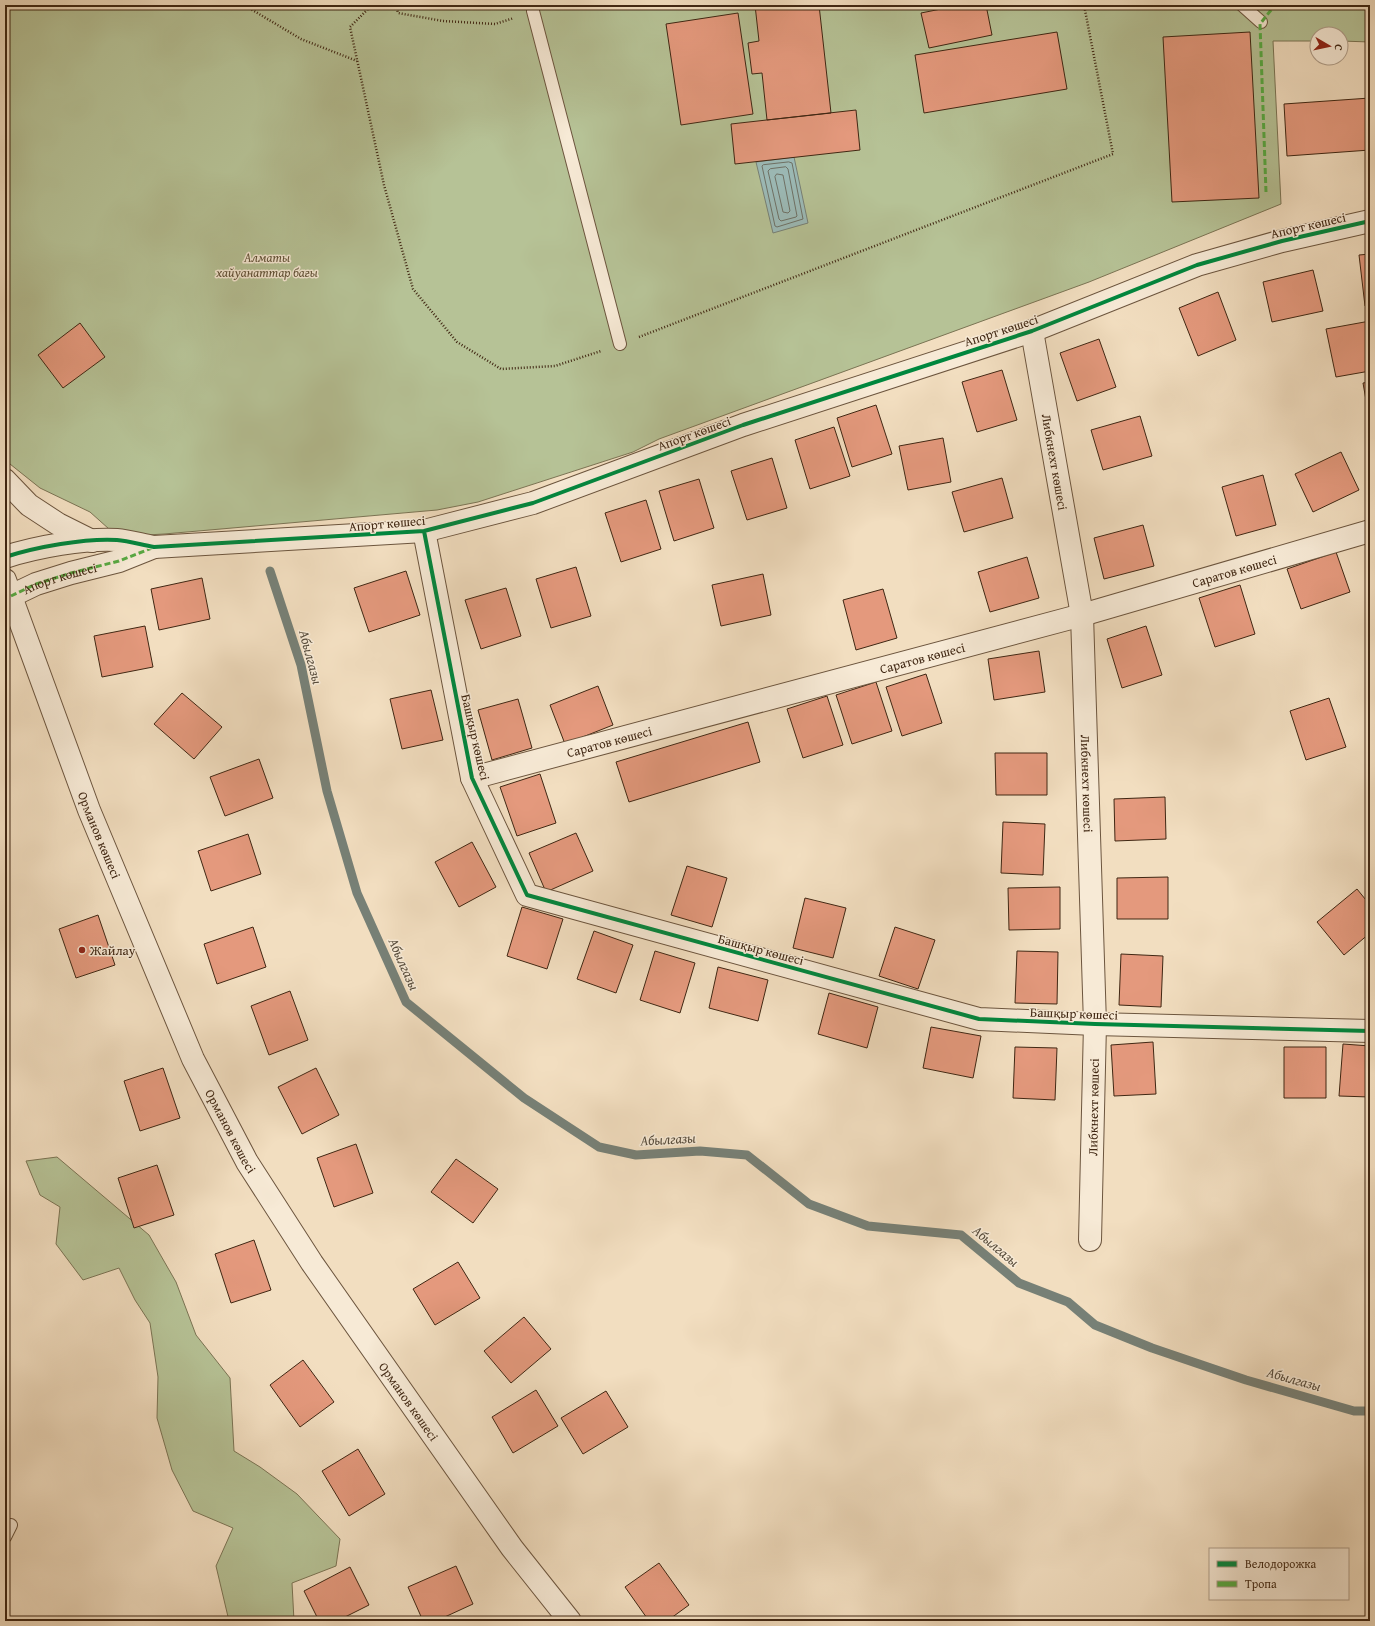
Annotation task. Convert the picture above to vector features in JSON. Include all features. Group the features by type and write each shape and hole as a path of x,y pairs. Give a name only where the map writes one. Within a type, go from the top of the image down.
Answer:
{"street":[{"name":"Апорт көшесі","path":"5,557 26,550 92,541 118,540 154,547 424,531 533,503 743,425 1032,331 1197,265 1282,241 1370,221"},
{"name":"Либкнехт көшесі","path":"1032,331 1082,616 1095,1024 1090,1240"},
{"path":"5,480 29,505 58,524 92,541"},
{"name":"Башқыр көшесі","path":"424,531 472,778 527,895 979,1019 1095,1024 1370,1031"},
{"name":"Саратов көшесі","path":"472,778 1082,616 1370,531"},
{"name":"Апорт көшесі","path":"8,588 36,584 71,573 119,561 154,547"},
{"name":"Орманов көшесі","path":"8,588 95,824 194,1059 247,1162 312,1263 512,1548 570,1621"}],"lane":[{"path":"1242,5 1261,22"},
{"path":"533,12 620,344"},
{"path":"5,1537 12,1525"}],"path":[{"path":"244,5 301,39 357,61"},
{"path":"372,5 350,27 384,185 413,289 457,342 501,369 555,366 620,344 1114,154 1084,5"},
{"path":"396,5 398,13 443,21 494,24 533,12"}],"green space":[{"name":"Алматы хайуанаттар бағы","path":"5,5 1370,5 1370,42 1349,41 1349,26 1309,26 1309,41 1273,41 1281,204 1089,282 659,439 633,452 478,502 437,510 129,536 109,529 90,512 40,488 5,460"},
{"path":"57,1157 149,1235 176,1282 196,1335 230,1378 234,1451 260,1467 297,1494 340,1539 336,1566 292,1583 294,1621 229,1621 216,1566 233,1528 193,1511 172,1470 157,1418 158,1377 150,1323 135,1300 119,1268 83,1280 56,1244 60,1207 40,1195 26,1161"}],"water":[{"path":"794,157 808,223 773,233 756,162"}],"building":[{"path":"755,5 819,5 831,113 767,120 762,73 752,74 748,43 759,41"},
{"path":"961,5 986,5 992,35 929,48 921,13"},
{"path":"738,13 753,114 681,125 666,24"},
{"path":"1057,32 1067,89 924,113 915,55"},
{"path":"1250,32 1259,198 1172,202 1163,37"},
{"path":"1370,98 1370,150 1287,156 1284,104"},
{"path":"856,110 860,150 735,164 731,124"},
{"path":"1370,254 1370,305 1365,306 1359,255"},
{"path":"1313,270 1323,311 1272,322 1263,282"},
{"path":"1218,292 1236,340 1198,356 1179,308"},
{"path":"1370,321 1370,371 1336,377 1326,329"},
{"path":"80,323 105,357 63,388 38,355"},
{"path":"1099,339 1116,387 1077,401 1060,353"},
{"path":"1002,370 1017,420 977,432 962,382"},
{"path":"1370,382 1370,423 1363,383"},
{"path":"876,405 892,454 852,467 837,418"},
{"path":"1140,416 1152,456 1103,470 1091,430"},
{"path":"834,427 850,476 810,489 795,440"},
{"path":"943,438 951,482 908,490 899,446"},
{"path":"1341,452 1359,490 1313,512 1295,474"},
{"path":"772,458 787,508 747,520 731,471"},
{"path":"1263,475 1276,525 1236,536 1222,487"},
{"path":"1002,478 1013,518 964,532 952,492"},
{"path":"699,479 714,528 674,541 659,491"},
{"path":"646,500 661,549 621,562 605,513"},
{"path":"1143,525 1154,566 1104,579 1094,538"},
{"path":"1336,552 1350,592 1301,609 1287,569"},
{"path":"1027,557 1039,598 990,612 978,572"},
{"path":"576,567 591,616 551,628 536,579"},
{"path":"406,571 420,615 369,632 354,588"},
{"path":"763,574 771,615 721,626 712,585"},
{"path":"202,578 210,619 159,630 151,589"},
{"path":"1240,585 1255,634 1215,647 1199,598"},
{"path":"506,588 521,636 481,649 465,600"},
{"path":"883,589 897,638 856,650 843,600"},
{"path":"145,626 153,667 102,677 94,636"},
{"path":"1146,626 1162,675 1122,688 1107,639"},
{"path":"1039,651 1045,692 994,700 988,659"},
{"path":"926,674 942,723 902,736 886,687"},
{"path":"876,682 892,731 852,744 836,695"},
{"path":"598,686 613,725 565,744 550,705"},
{"path":"431,690 443,740 402,749 390,699"},
{"path":"182,693 222,727 194,759 154,724"},
{"path":"827,696 843,745 803,758 787,709"},
{"path":"1329,698 1346,747 1306,760 1290,711"},
{"path":"518,699 532,748 492,760 478,710"},
{"path":"748,722 760,762 629,802 616,762"},
{"path":"995,753 1047,753 1047,795 996,795"},
{"path":"259,759 273,798 225,816 210,777"},
{"path":"540,774 556,823 517,836 500,787"},
{"path":"1165,797 1166,839 1115,841 1114,799"},
{"path":"1003,822 1045,824 1043,875 1001,873"},
{"path":"576,833 593,871 546,892 529,853"},
{"path":"248,834 261,874 211,891 198,851"},
{"path":"472,842 496,887 459,907 435,862"},
{"path":"687,866 727,878 712,927 671,915"},
{"path":"1168,877 1168,919 1117,919 1117,878"},
{"path":"1060,887 1060,929 1009,930 1008,888"},
{"path":"1357,889 1370,905 1370,933 1344,955 1317,922"},
{"path":"805,898 846,908 833,958 793,948"},
{"path":"522,907 563,919 547,969 507,956"},
{"path":"98,915 115,965 76,978 59,929"},
{"path":"253,927 266,967 217,984 204,944"},
{"path":"895,927 935,940 918,989 879,976"},
{"path":"594,931 633,945 616,993 577,979"},
{"path":"655,951 695,963 680,1013 640,1000"},
{"path":"1017,951 1058,952 1057,1004 1015,1003"},
{"path":"1121,954 1163,956 1161,1007 1119,1005"},
{"path":"718,967 768,980 758,1021 709,1008"},
{"path":"290,991 308,1040 269,1055 251,1006"},
{"path":"829,993 878,1007 867,1048 818,1034"},
{"path":"931,1027 981,1036 973,1078 923,1068"},
{"path":"1153,1042 1156,1094 1114,1096 1111,1045"},
{"path":"1343,1044 1370,1046 1370,1097 1339,1096"},
{"path":"1015,1047 1057,1048 1055,1100 1013,1098"},
{"path":"1284,1047 1326,1047 1326,1098 1284,1098"},
{"path":"163,1068 180,1118 140,1131 124,1081"},
{"path":"316,1068 339,1115 302,1134 278,1087"},
{"path":"356,1144 373,1193 334,1207 317,1158"},
{"path":"456,1159 498,1189 473,1223 431,1192"},
{"path":"157,1165 174,1215 134,1228 118,1178"},
{"path":"254,1240 271,1290 231,1303 215,1254"},
{"path":"458,1262 480,1298 435,1325 413,1289"},
{"path":"524,1317 551,1349 511,1383 484,1351"},
{"path":"303,1360 334,1402 300,1427 270,1385"},
{"path":"536,1390 558,1426 513,1453 492,1417"},
{"path":"606,1391 628,1427 583,1454 561,1418"},
{"path":"358,1449 385,1494 349,1516 322,1471"},
{"path":"659,1563 689,1605 667,1621 649,1621 625,1587"},
{"path":"456,1566 473,1604 436,1621 423,1621 408,1587"},
{"path":"350,1567 369,1605 337,1621 319,1621 304,1591"}],"waterway":[{"name":"Абылгазы","path":"270,571 301,665 327,791 357,893 406,1002 524,1098 599,1147 636,1155 700,1151 747,1155 809,1204 868,1226 961,1235 1019,1283 1068,1302 1095,1325 1152,1348 1246,1380 1354,1411 1370,1411"}],"marked path":[{"path":"1266,192 1260,24 1275,5"},
{"path":"11,596 36,584 71,573 119,561 152,548"}],"cycle path":[{"path":"5,557 31,550 90,540 117,540 154,547 424,531 533,503 743,425 1032,331 1197,265 1282,241 1370,221"},
{"path":"424,531 472,778 527,895 979,1019 1095,1024 1370,1031"}],"place":[{"name":"Жайлау","path":"82,950"}]}
